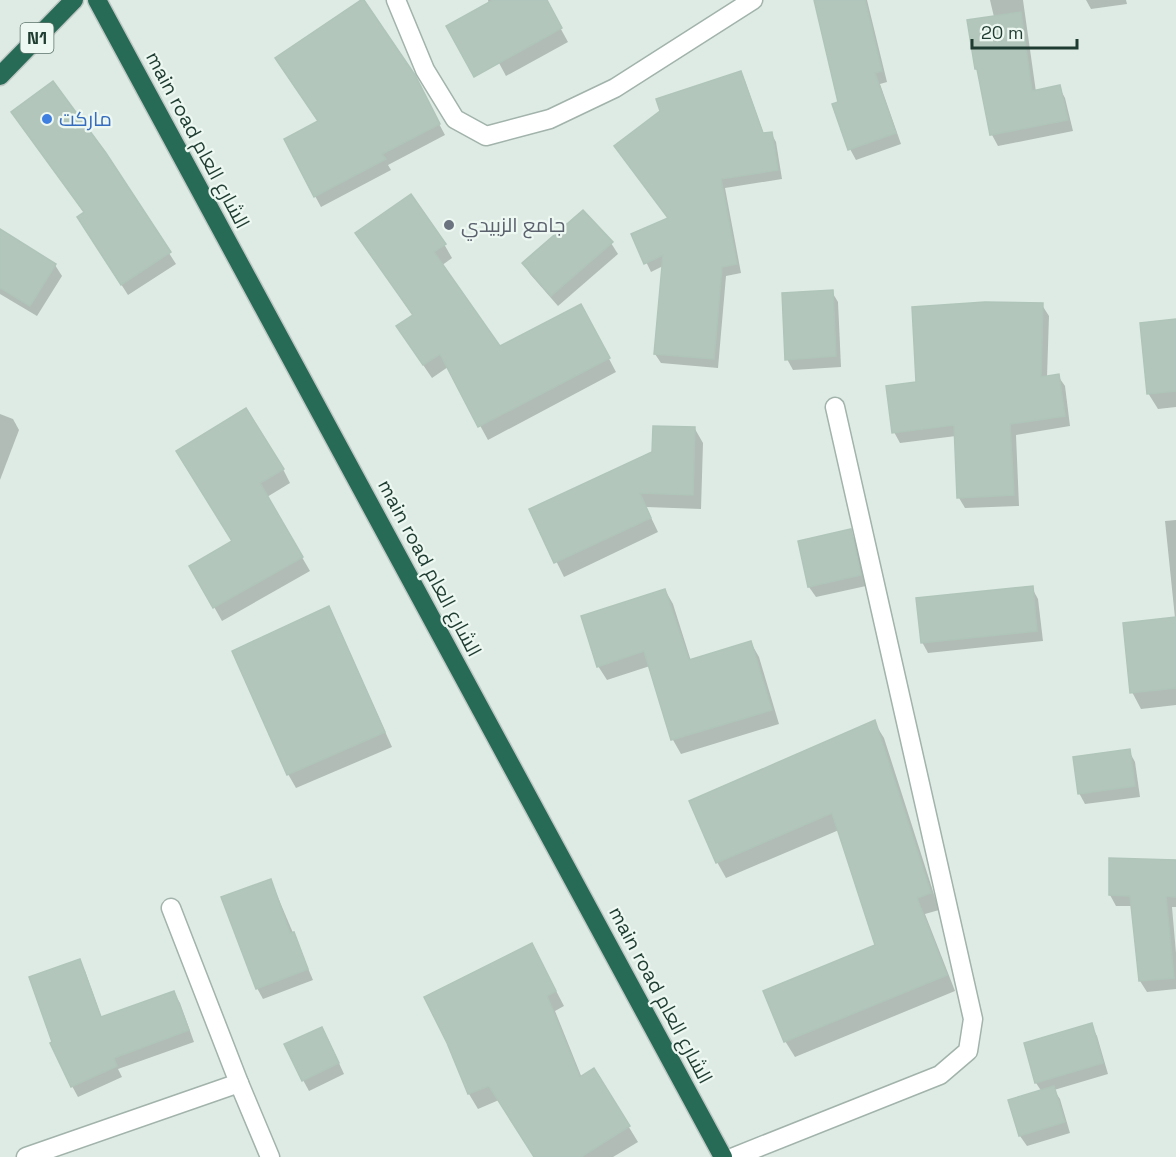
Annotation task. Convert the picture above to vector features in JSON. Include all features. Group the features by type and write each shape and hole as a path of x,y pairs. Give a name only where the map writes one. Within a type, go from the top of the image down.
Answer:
{"highway":[{"name":"N1","path":"0,76 74,0"},
{"name":"main road الشارع العام","path":"96,0 723,1157"}],"street":[{"path":"396,0 425,70 455,120 486,136 550,119 615,88 753,0"},
{"path":"734,1157 940,1075 968,1051 973,1019 836,407"},
{"path":"171,908 238,1083 270,1157"},
{"path":"26,1157 238,1083"}],"building":[{"path":"364,0 415,75 440,124 382,154 386,159 314,197 284,139 318,121 275,58"},
{"path":"493,0 547,0 562,28 474,77 446,26"},
{"path":"814,0 865,0 882,71 875,73 896,133 848,150 832,104 838,102"},
{"path":"1021,12 1032,91 1060,85 1068,120 990,135 967,20"},
{"path":"741,71 763,133 772,132 778,170 721,179 737,264 722,267 714,359 654,354 663,255 644,264 631,234 668,218 614,146 660,111 656,99"},
{"path":"53,81 106,153 171,252 121,285 77,217 84,212 11,112"},
{"path":"411,194 446,244 434,252 500,346 581,304 610,358 478,427 440,354 423,365 396,326 413,315 355,233"},
{"path":"583,210 613,242 551,296 522,263"},
{"path":"0,229 56,264 30,306 0,288"},
{"path":"833,290 836,356 785,360 782,293"},
{"path":"985,302 1043,303 1041,377 1059,374 1065,416 1010,424 1014,495 957,498 954,425 892,433 886,386 916,382 912,307"},
{"path":"1176,319 1176,391 1147,394 1140,323"},
{"path":"246,408 284,469 260,483 303,557 213,608 189,566 232,541 176,451"},
{"path":"653,426 695,427 693,495 640,493 651,518 554,563 529,509 652,452"},
{"path":"851,529 861,575 808,587 798,541"},
{"path":"1033,586 1037,631 921,643 916,598"},
{"path":"665,589 689,660 751,641 772,710 671,740 644,651 597,667 581,616"},
{"path":"329,606 385,732 287,775 232,651"},
{"path":"1176,617 1176,688 1130,693 1123,623"},
{"path":"875,720 931,893 917,898 947,975 784,1042 763,991 875,945 832,813 716,863 689,801"},
{"path":"1130,749 1135,786 1078,794 1073,757"},
{"path":"1109,858 1176,860 1176,897 1166,896 1174,978 1139,981 1130,896 1109,895"},
{"path":"271,879 290,933 294,932 308,969 256,989 221,897"},
{"path":"532,943 556,991 547,996 580,1077 594,1068 630,1126 581,1157 534,1157 489,1086 468,1094 447,1043 424,997"},
{"path":"80,959 101,1017 174,991 189,1030 114,1058 117,1066 71,1087 50,1043 52,1042 29,977"},
{"path":"1092,1023 1103,1063 1035,1083 1024,1043"},
{"path":"322,1027 339,1063 302,1081 284,1044"},
{"path":"1054,1086 1065,1122 1019,1136 1008,1100"}],"place":[{"name":"ماركت","path":"47,119"},
{"name":"جامع الزبيدي","path":"449,225"}]}
